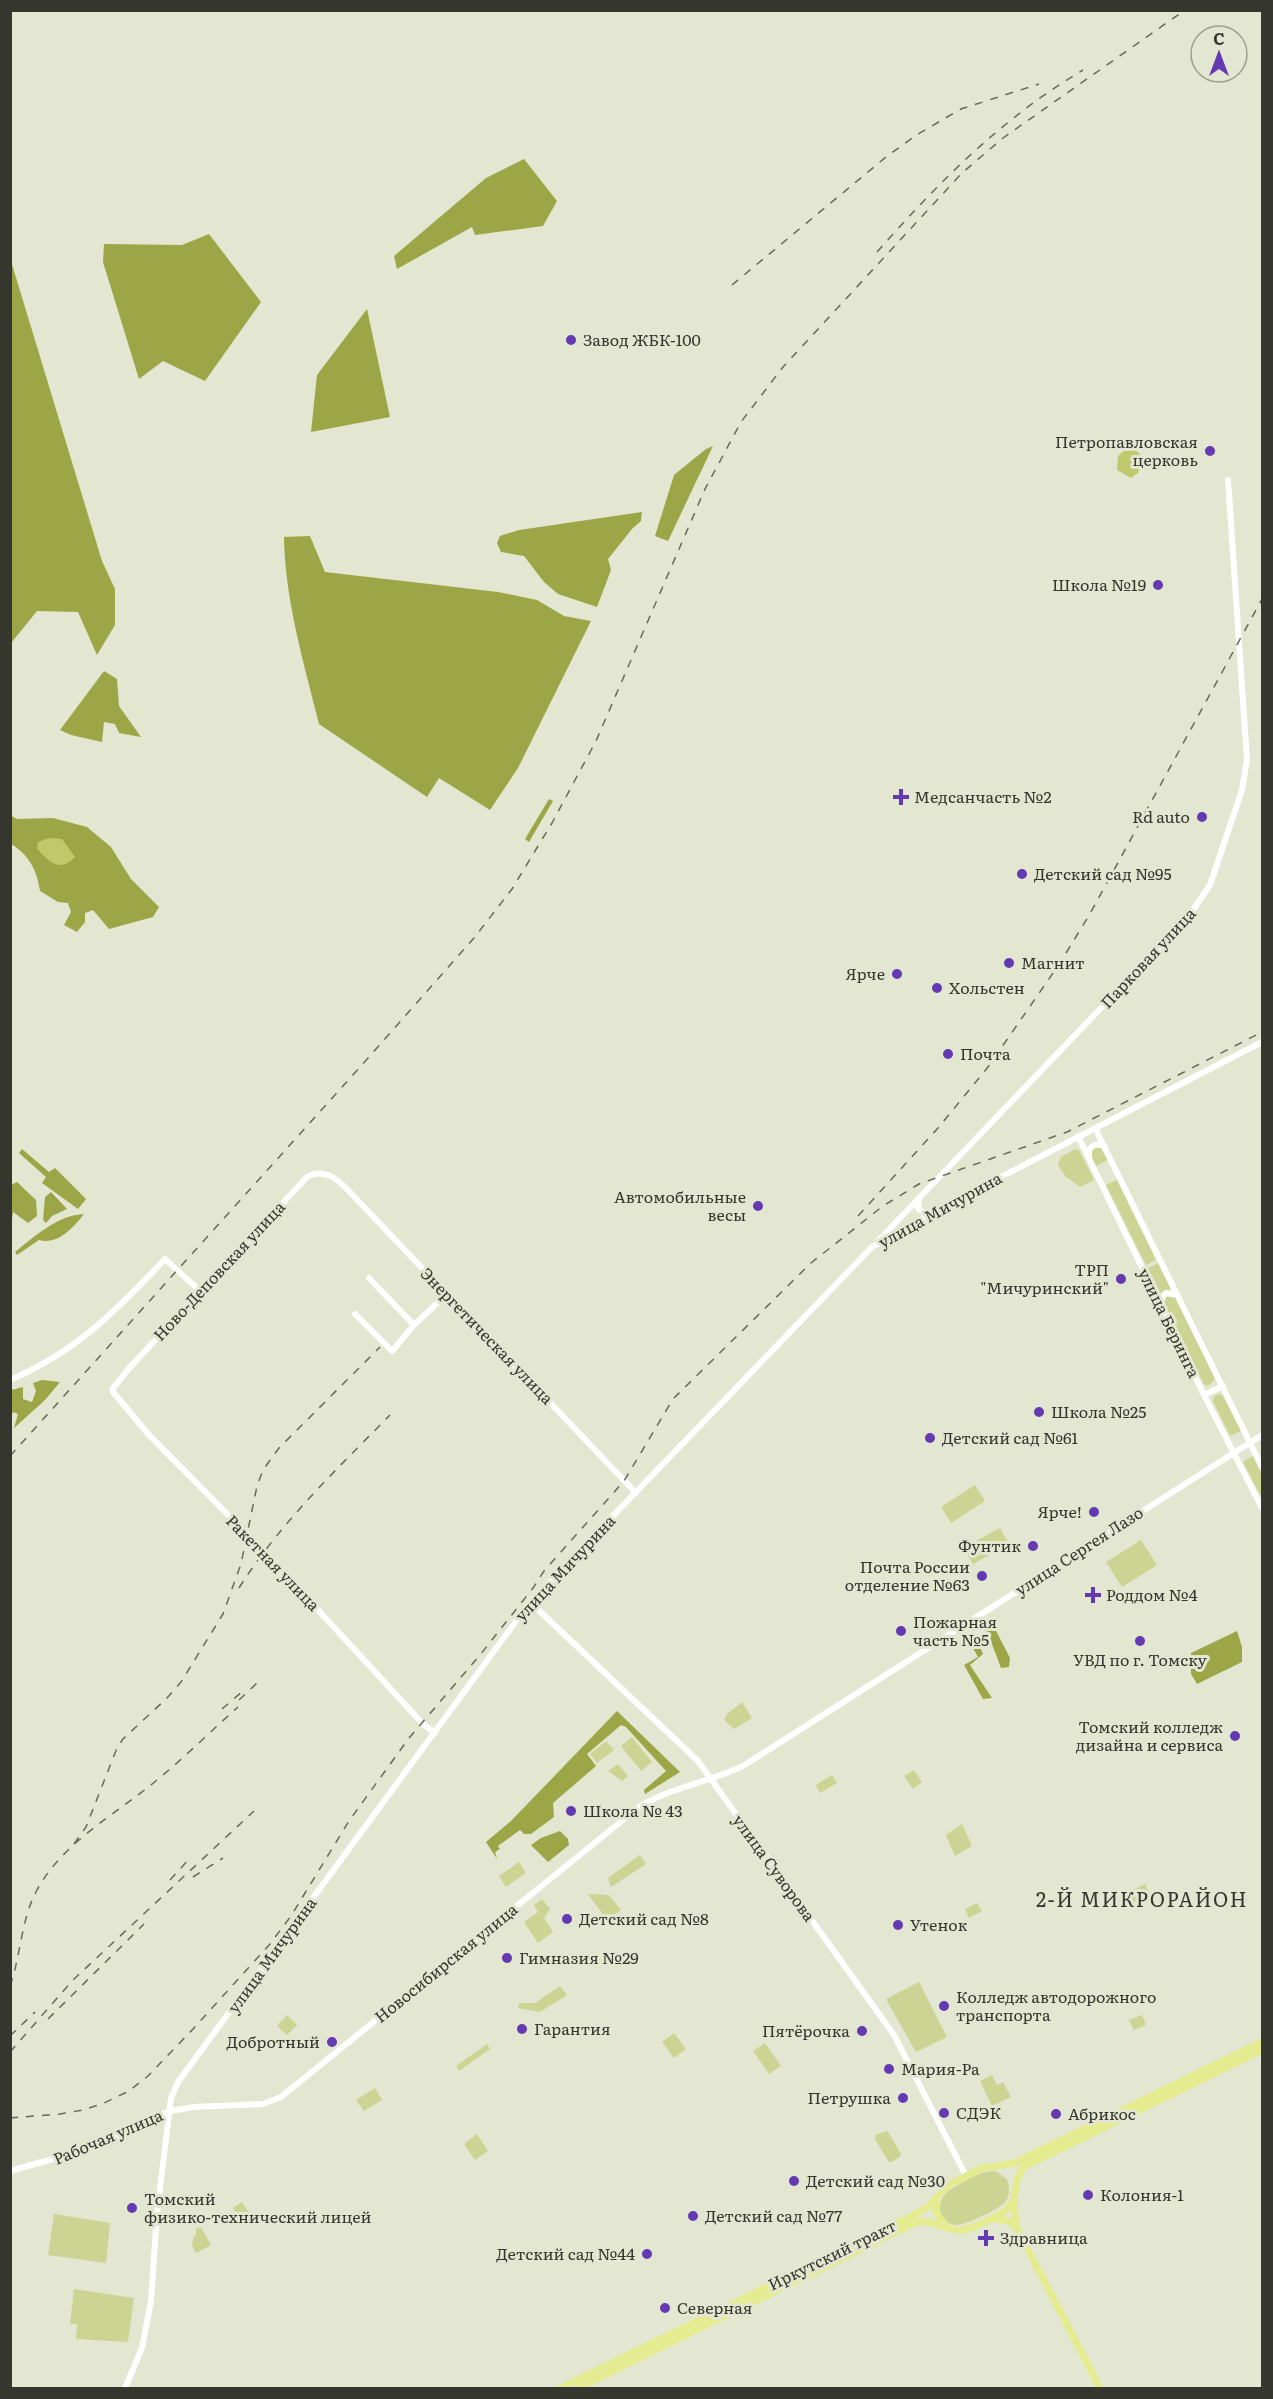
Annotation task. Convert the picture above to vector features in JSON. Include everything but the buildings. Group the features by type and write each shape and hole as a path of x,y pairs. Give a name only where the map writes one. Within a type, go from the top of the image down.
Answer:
{"main road":[{"name":"Иркутский тракт","path":"561,2388 916,2214 928,2206 946,2186 966,2176 983,2168 1015,2163 1263,2042"},
{"path":"1100,2388 1016,2228 1014,2199 1016,2178 1025,2166 1263,2050"},
{"path":"937,2196 936,2213 946,2226"},
{"name":"Иркутский тракт","path":"578,2388 912,2224 930,2222 956,2230 964,2230 1006,2210 1014,2199"},
{"path":"988,2219 1002,2219 1016,2228"}],"street":[{"name":"Парковая улица","path":"872,1247 1189,916 1210,885 1242,790 1247,760 1228,480"},
{"name":"улица Мичурина","path":"125,2388 142,2348 151,2301 157,2213 171,2098 178,2082 530,1602 872,1247 927,1214 1263,1042"},
{"name":"улица Беринга","path":"1095,1128 1263,1467"},
{"name":"улица Беринга","path":"1078,1136 1204,1395 1263,1508"},
{"path":"1089,1158 1088,1152 1094,1146 1102,1146 1107,1150"},
{"name":"Ново-Деповская улица","path":"113,1392 132,1365 307,1177 322,1172 337,1180"},
{"name":"Энергетическая улица","path":"337,1180 636,1493"},
{"path":"920,1198 918,1209 927,1214"},
{"path":"10,1380 65,1352 130,1296 165,1259 200,1291"},
{"path":"369,1278 414,1325"},
{"path":"1161,1305 1166,1293 1177,1295"},
{"path":"355,1314 392,1352 414,1325 446,1295"},
{"path":"1204,1395 1223,1386"},
{"name":"Ракетная улица","path":"113,1392 149,1435 264,1551 422,1723 435,1733"},
{"name":"улица Сергея Лазо","path":"710,1778 743,1766 1263,1435"},
{"name":"улица Суворова","path":"530,1602 698,1761 894,2035 966,2176"},
{"name":"Новосибирская улица","path":"170,2111 194,2107 263,2104 281,2097 639,1807 665,1794 710,1778"},
{"name":"Рабочая улица","path":"10,2171 85,2150 170,2111"}],"shaded area":[{"path":"524,159 557,201 543,226 475,235 472,227 397,269 394,256 486,178"},
{"path":"209,234 261,302 205,381 163,361 139,379 103,262 104,244 182,245"},
{"path":"11,261 102,561 115,589 115,625 97,655 78,612 37,611 11,641"},
{"path":"367,309 390,417 311,432 317,375"},
{"path":"713,446 668,541 655,536 674,475"},
{"path":"1127,448 1136,451 1143,459 1138,473 1131,478 1117,470 1118,456"},
{"path":"642,512 641,521 608,559 611,570 597,607 558,594 544,582 524,556 501,552 497,543 500,536 519,530"},
{"path":"310,536 325,572 498,592 537,600 564,616 591,621 518,768 490,810 439,778 427,797 319,724 292,608 285,561 284,537"},
{"path":"104,671 117,679 119,706 141,737 119,733 115,724 104,722 102,742 60,730"},
{"path":"549,799 553,801 529,842 525,839"},
{"path":"10,815 17,819 53,818 87,827 111,847 131,879 159,907 153,917 109,929 93,910 85,913 85,922 77,932 64,925 71,912 68,903 58,902 40,891 37,876 31,864 23,853 11,844"},
{"path":"49,838 62,839 75,857 70,862 59,865 45,858 37,848 38,842"},
{"path":"1100,1147 1108,1160 1096,1166 1091,1156 1092,1149"},
{"path":"22,1149 49,1172 55,1168 86,1199 78,1209 42,1183 46,1177 19,1153"},
{"path":"1075,1149 1079,1150 1094,1180 1080,1187 1065,1176 1058,1165 1061,1157"},
{"path":"1117,1180 1156,1260 1146,1265 1106,1185"},
{"path":"17,1182 36,1200 37,1216 28,1223 13,1212 11,1226 11,1185"},
{"path":"51,1192 67,1209 52,1216 46,1223 43,1220 45,1197"},
{"path":"84,1214 70,1230 59,1238 39,1240 17,1255 15,1252 56,1222"},
{"path":"1158,1263 1171,1289 1161,1294 1148,1268"},
{"path":"1170,1295 1175,1296 1215,1379 1208,1386 1204,1384 1164,1302"},
{"path":"42,1380 60,1382 45,1400 14,1428 18,1414 13,1412 11,1418 11,1390 23,1387 23,1399 32,1402 36,1391 33,1383"},
{"path":"1219,1394 1223,1396 1241,1431 1230,1436 1213,1401 1214,1396"},
{"path":"1253,1456 1262,1475 1262,1498 1243,1462"},
{"path":"975,1485 985,1501 951,1523 941,1507"},
{"path":"1000,1528 1009,1544 973,1564 963,1548"},
{"path":"1141,1540 1157,1565 1122,1587 1106,1562"},
{"path":"993,1625 1010,1658 1009,1667 1001,1668 987,1631"},
{"path":"1237,1631 1242,1647 1242,1662 1197,1684 1191,1674 1191,1653"},
{"path":"979,1644 983,1654 970,1665 992,1698 983,1699 964,1665 978,1657 973,1648"},
{"path":"742,1702 752,1718 734,1729 724,1720 727,1714"},
{"path":"617,1711 680,1772 645,1794 644,1790 666,1771 626,1727 621,1725 587,1754 596,1766 553,1803 554,1817 531,1834 524,1834 520,1830 498,1846 500,1849 495,1852 497,1859 486,1842 511,1821"},
{"path":"632,1737 652,1762 641,1771 621,1746"},
{"path":"606,1741 614,1750 597,1763 590,1754"},
{"path":"618,1764 628,1776 622,1781 608,1771"},
{"path":"914,1770 922,1782 913,1789 904,1776"},
{"path":"832,1775 837,1783 820,1793 816,1785"},
{"path":"962,1824 972,1846 955,1856 946,1835"},
{"path":"560,1831 568,1839 569,1845 548,1862 531,1845 541,1838"},
{"path":"640,1855 646,1864 611,1887 608,1878"},
{"path":"519,1862 526,1873 506,1887 499,1876"},
{"path":"1145,1884 1150,1894 1126,1906 1121,1896"},
{"path":"588,1894 609,1895 621,1910 607,1920"},
{"path":"542,1899 550,1909 544,1918 553,1932 538,1943 524,1922 538,1912 534,1905"},
{"path":"977,1903 982,1911 969,1918 965,1909"},
{"path":"919,1982 947,2037 916,2052 886,1999"},
{"path":"560,1986 567,1995 540,2012 518,2008 519,2003 535,2003"},
{"path":"287,2015 297,2025 287,2035 277,2026"},
{"path":"1142,2015 1146,2025 1134,2030 1129,2020"},
{"path":"674,2033 686,2049 674,2058 662,2042"},
{"path":"765,2043 781,2066 769,2074 753,2051"},
{"path":"487,2044 490,2049 459,2071 456,2066"},
{"path":"992,2075 997,2085 1003,2082 1011,2097 992,2106 980,2081"},
{"path":"375,2088 382,2100 364,2111 356,2100"},
{"path":"886,2131 901,2154 891,2162 888,2161 875,2139 876,2135"},
{"path":"477,2134 488,2151 475,2160 464,2144"},
{"path":"995,2171 1007,2179 1009,2193 1005,2202 996,2209 960,2225 948,2223 943,2219 940,2214 941,2202 948,2192 974,2177"},
{"path":"242,2202 249,2213 240,2219 233,2208"},
{"path":"54,2214 110,2223 106,2263 48,2255"},
{"path":"201,2227 211,2245 196,2253 192,2246 193,2238 196,2235 196,2229"},
{"path":"74,2289 134,2298 128,2342 76,2339 77,2324 70,2324"}],"railway":[{"path":"10,1456 361,1066 474,938 512,889 552,823 596,741 705,489 741,422 783,367 962,173 1003,138 1185,10"},
{"path":"877,252 948,176 999,130 1025,109 1083,70"},
{"path":"732,285 886,157 918,134 961,109 1039,84"},
{"path":"858,1216 938,1128 988,1067 1060,963 1091,912 1262,599"},
{"path":"10,2118 83,2110 129,2091 148,2076 193,2029 270,1944 291,1916 349,1821 409,1738 480,1655 544,1571 624,1481 673,1399 811,1263 883,1206 919,1184 1067,1132 1262,1032"},
{"path":"74,1844 86,1827 117,1748 123,1739 181,1682 223,1614 241,1564 257,1486 263,1470 279,1448 380,1347"},
{"path":"239,1588 272,1541 291,1519 390,1415"},
{"path":"239,1700 257,1683"},
{"path":"222,1709 244,1690"},
{"path":"10,1986 32,1901 48,1873 61,1857 91,1830 157,1780 238,1707"},
{"path":"10,2052 73,1980 254,1811"},
{"path":"170,1880 190,1858"},
{"path":"193,1877 223,1858"},
{"path":"48,2019 144,1924"},
{"path":"10,2036 35,2012"}],"place":[{"name":"Завод ЖБК-100","path":"571,340"},
{"name":"Петропавловская церковь","path":"1210,451"},
{"name":"Школа №19","path":"1158,585"},
{"name":"Медсанчасть №2","path":"901,797"},
{"name":"Rd auto","path":"1202,817"},
{"name":"Детский сад №95","path":"1022,874"},
{"name":"Магнит","path":"1009,963"},
{"name":"Ярче","path":"897,974"},
{"name":"Хольстен","path":"937,988"},
{"name":"Почта","path":"948,1054"},
{"name":"Автомобильные весы","path":"758,1206"},
{"name":"ТРП \"Мичуринский\"","path":"1121,1279"},
{"name":"Школа №25","path":"1039,1412"},
{"name":"Детский сад №61","path":"930,1438"},
{"name":"Ярче!","path":"1094,1512"},
{"name":"Фунтик","path":"1033,1546"},
{"name":"Почта России отделение №63","path":"982,1576"},
{"name":"Роддом №4","path":"1093,1595"},
{"name":"Пожарная часть №5","path":"901,1631"},
{"name":"УВД по г. Томску","path":"1140,1641"},
{"name":"Томский колледж дизайна и сервиса","path":"1235,1736"},
{"name":"Школа № 43","path":"571,1811"},
{"name":"Детский сад №8","path":"567,1919"},
{"name":"Утенок","path":"898,1925"},
{"name":"Гимназия №29","path":"507,1958"},
{"name":"Колледж автодорожного транспорта","path":"944,2006"},
{"name":"Гарантия","path":"522,2029"},
{"name":"Пятёрочка","path":"862,2031"},
{"name":"Добротный","path":"332,2042"},
{"name":"Мария-Ра","path":"889,2069"},
{"name":"Петрушка","path":"903,2098"},
{"name":"СДЭК","path":"944,2113"},
{"name":"Абрикос","path":"1056,2114"},
{"name":"Детский сад №30","path":"794,2181"},
{"name":"Колония-1","path":"1088,2195"},
{"name":"Томский физико-технический лицей","path":"132,2208"},
{"name":"Детский сад №77","path":"693,2216"},
{"name":"Здравница","path":"986,2238"},
{"name":"Детский сад №44","path":"647,2254"},
{"name":"Северная","path":"665,2308"}],"district":[{"name":"2-Й МИКРОРАЙОН","path":"1142,1900"}]}
